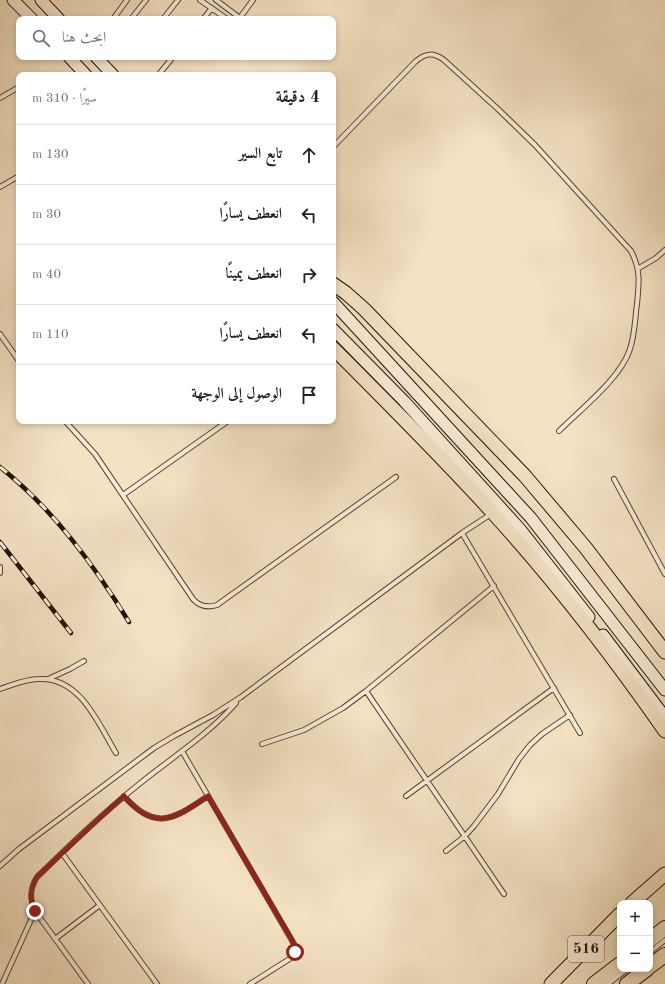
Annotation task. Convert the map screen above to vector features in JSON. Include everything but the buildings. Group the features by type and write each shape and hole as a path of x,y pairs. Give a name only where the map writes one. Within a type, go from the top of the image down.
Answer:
{"highway":[{"path":"336,286 364,309 525,476 585,547 665,652"},
{"path":"336,351 406,421 493,513 553,583 628,678 665,731"},
{"path":"635,900 665,874"},
{"name":"516","path":"551,984 617,917"},
{"path":"653,938 665,928"},
{"path":"653,964 665,955"},
{"name":"516","path":"594,984 617,966"},
{"path":"627,984 643,972"}],"main road":[{"path":"13,0 29,16"},
{"path":"41,0 56,16"},
{"path":"71,60 83,72"},
{"path":"101,60 111,72"},
{"path":"336,305 531,518 665,690"},
{"path":"336,332 404,401 520,529 665,717"}],"lane":[{"path":"115,16 127,0"},
{"path":"133,16 146,0"},
{"path":"165,16 178,0"},
{"path":"200,0 223,16"},
{"path":"216,0 236,16"},
{"path":"241,16 253,0"},
{"path":"205,16 212,8"},
{"path":"336,144 415,62 424,55 435,54 444,60 499,110 539,149 625,243 631,251 639,268 640,278 633,336 627,356 620,369 611,379 559,430"},
{"path":"161,72 171,60"},
{"path":"0,98 16,89"},
{"path":"0,188 16,178"},
{"path":"639,268 656,258 665,250"},
{"path":"0,334 16,357"},
{"path":"68,424 95,454 193,599 201,605 211,607 217,605 396,477"},
{"path":"123,494 224,424"},
{"path":"614,478 665,574"},
{"path":"0,866 19,849 154,748 213,715 241,697 462,533 493,513"},
{"path":"462,533 580,733"},
{"path":"0,567 0,573"},
{"path":"262,744 290,735 317,723 343,708 366,691 494,586"},
{"path":"0,689 30,680 48,679 70,670 84,661"},
{"path":"48,679 66,685 81,697 116,753"},
{"path":"406,796 554,688"},
{"path":"366,691 504,894"},
{"path":"88,984 35,911 30,897 33,883 37,877 62,853 124,796 217,722 241,697"},
{"path":"446,851 465,836 490,805 527,749 542,734 570,715"},
{"path":"182,751 292,940 295,948 295,952 290,958 250,984"},
{"path":"124,796 142,813 158,818 166,818 182,814 208,796"},
{"path":"62,853 157,984"},
{"path":"55,938 100,905"},
{"path":"2,984 35,911"},
{"path":"653,950 665,940"},
{"path":"608,984 623,972"}],"railway":[{"path":"0,467 19,483 55,519 87,559 129,622"},
{"path":"0,542 71,633"}],"route":[{"path":"35,911 30,897 33,883 37,877 124,796 142,813 158,818 166,818 182,814 208,796 292,940 295,952"}]}
